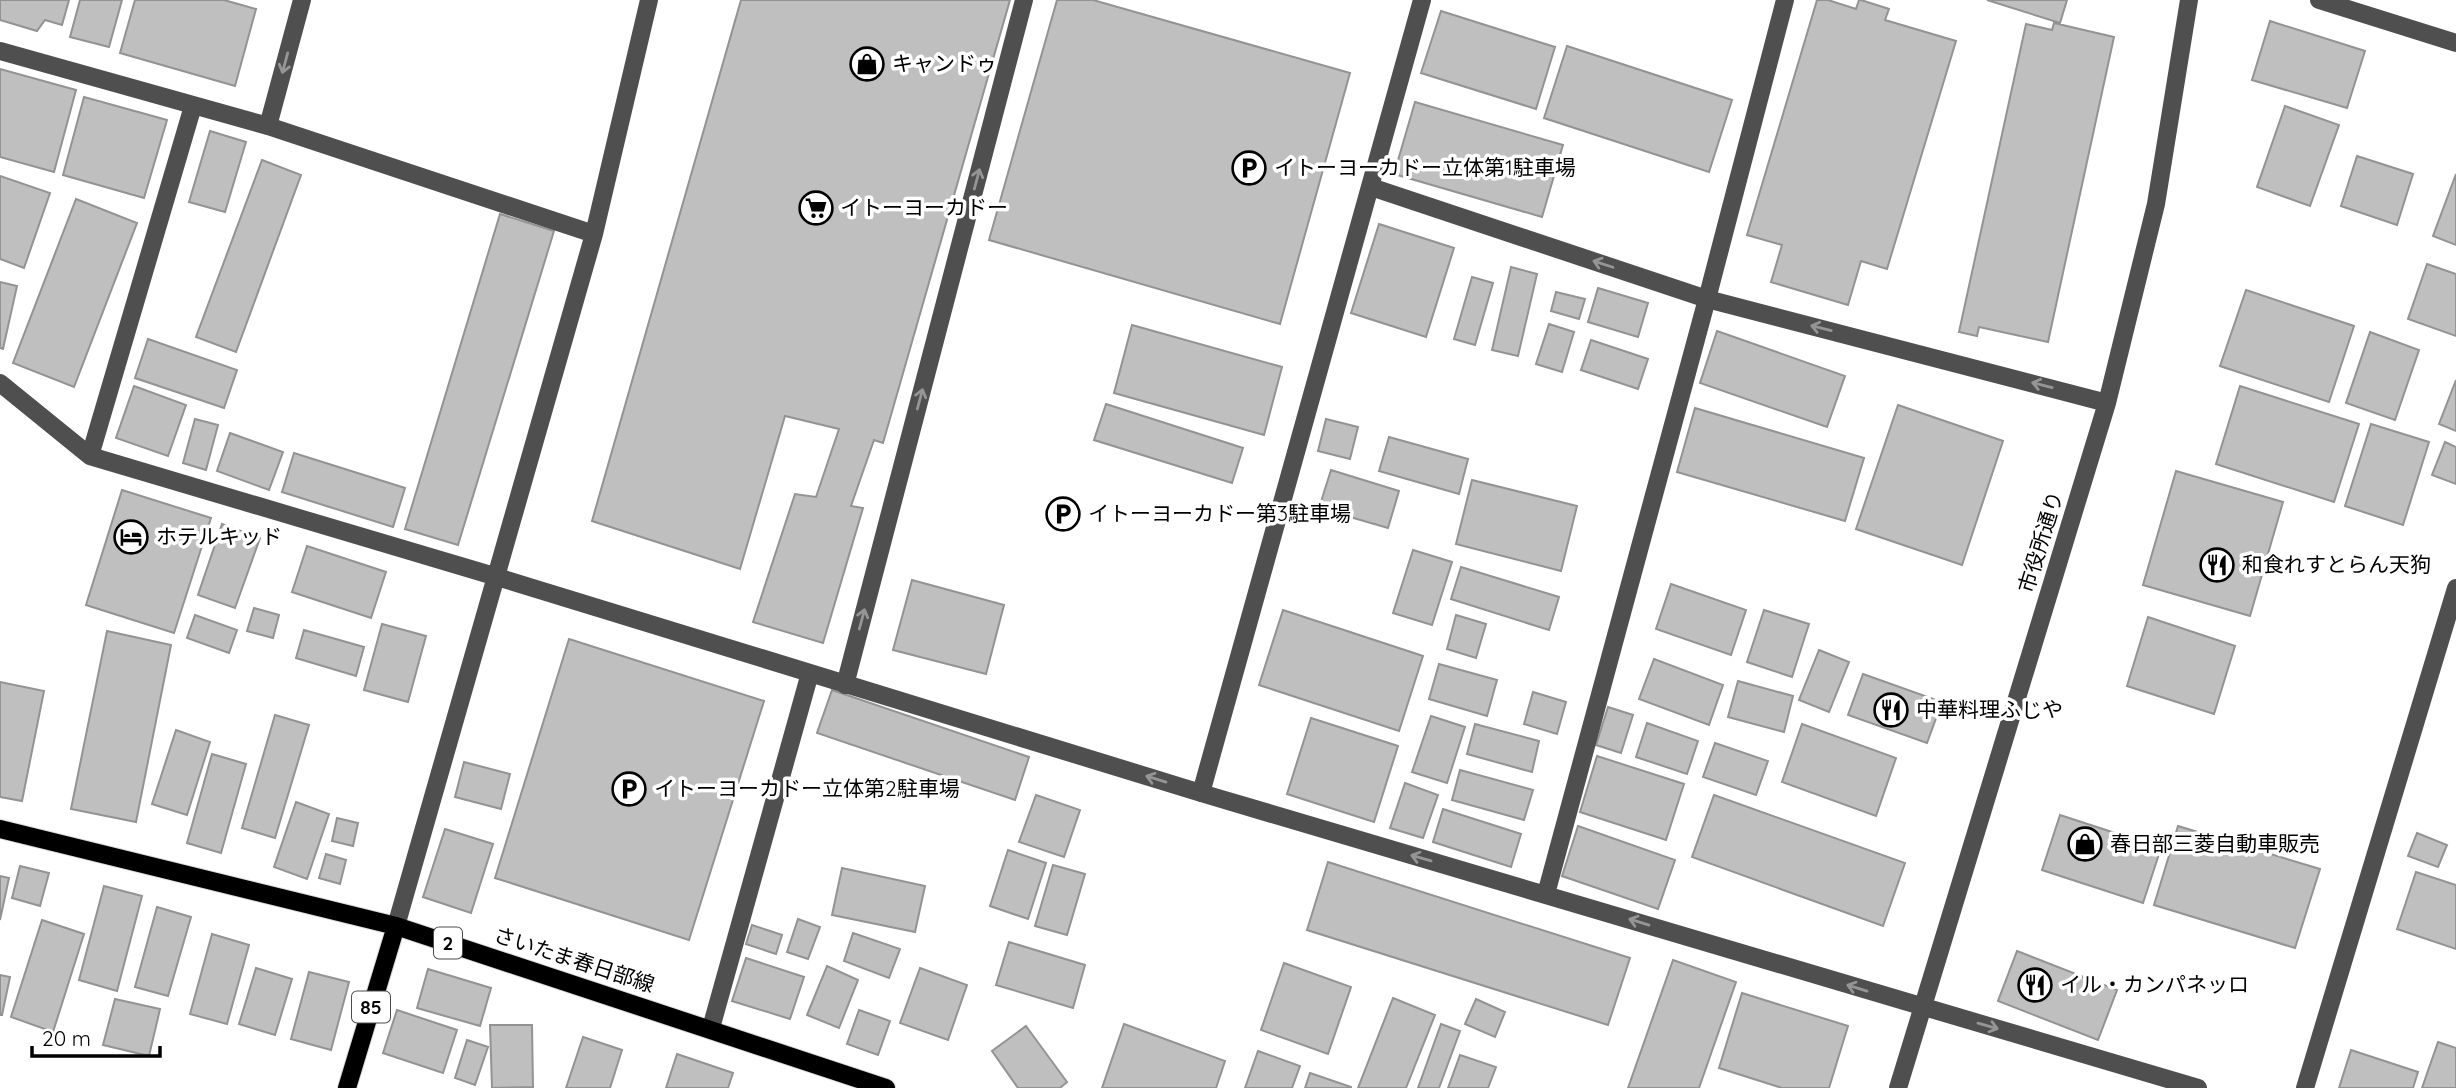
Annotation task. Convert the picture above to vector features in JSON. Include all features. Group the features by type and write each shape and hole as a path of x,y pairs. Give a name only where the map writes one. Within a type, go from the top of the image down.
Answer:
{"main road":[{"name":"さいたま春日部線","path":"0,829 396,926 886,1088"},
{"name":"85","path":"347,1088 396,926"}],"street":[{"path":"268,126 302,0"},
{"path":"396,926 594,234 649,0"},
{"path":"845,685 1024,0"},
{"path":"1201,793 1422,0"},
{"path":"1546,894 1785,0"},
{"name":"市役所通り","path":"1898,1088 2107,403 2156,204 2189,0"},
{"path":"2319,0 2456,43"},
{"path":"0,51 268,126 383,173 594,234"},
{"path":"90,456 193,106"},
{"path":"1371,187 1707,299 2107,403"},
{"path":"0,383 90,456 494,576 1201,793 2198,1088"},
{"path":"2305,1088 2456,587"},
{"path":"711,1028 810,673"}],"building":[{"path":"0,0 69,0 62,25 45,20 37,31 0,20"},
{"path":"80,0 122,0 109,47 70,37"},
{"path":"135,0 224,0 256,9 235,86 120,53"},
{"name":"イトーヨーカドー","path":"741,0 1010,0 883,443 874,440 851,506 863,508 823,643 753,622 795,494 816,497 839,429 785,416 740,569 592,521"},
{"path":"1057,0 1093,0 1350,73 1280,324 989,240"},
{"path":"1817,0 1828,0 1856,9 1861,0 1889,9 1885,20 1956,41 1887,269 1861,261 1848,305 1771,282 1782,245 1747,235"},
{"path":"1987,0 2067,0 2060,23"},
{"path":"1441,11 1555,47 1536,109 1421,73"},
{"path":"2270,21 2365,51 2347,108 2252,80"},
{"path":"2054,23 2114,37 2048,342 1979,327 1977,336 1959,332 2026,24 2052,30"},
{"path":"1567,46 1732,100 1709,172 1544,118"},
{"path":"0,69 76,90 54,172 0,157"},
{"path":"84,97 167,120 144,198 63,175"},
{"path":"1415,102 1563,145 1542,217 1394,174"},
{"path":"2285,106 2339,125 2310,206 2257,187"},
{"path":"210,131 246,142 225,212 189,202"},
{"path":"2357,156 2413,174 2397,225 2341,206"},
{"path":"262,160 301,175 236,352 196,337"},
{"path":"2456,174 2456,245 2433,236"},
{"path":"0,176 50,193 24,268 0,259"},
{"path":"76,199 137,223 74,387 13,363"},
{"path":"500,214 554,231 458,545 405,529"},
{"path":"1379,224 1454,248 1426,337 1351,313"},
{"path":"2427,264 2456,274 2456,336 2408,319"},
{"path":"1511,267 1537,274 1518,356 1492,350"},
{"path":"1472,277 1493,283 1475,345 1454,339"},
{"path":"0,282 17,286 3,349 0,348"},
{"path":"1598,288 1648,303 1638,337 1588,322"},
{"path":"2246,290 2354,326 2329,402 2220,366"},
{"path":"1556,292 1585,299 1579,319 1551,311"},
{"path":"1549,324 1574,332 1562,372 1536,364"},
{"path":"1132,325 1282,367 1264,435 1114,393"},
{"path":"1717,331 1845,376 1827,427 1700,383"},
{"path":"2370,332 2419,350 2395,420 2346,403"},
{"path":"148,339 237,370 224,408 135,378"},
{"path":"1591,340 1648,359 1638,389 1581,370"},
{"path":"2456,380 2456,431 2439,424"},
{"path":"134,386 186,405 168,456 116,438"},
{"path":"2240,386 2359,424 2334,502 2216,464"},
{"path":"1106,404 1243,448 1232,483 1094,440"},
{"path":"1898,405 2003,441 1962,565 1856,529"},
{"path":"1695,408 1864,458 1845,521 1677,472"},
{"path":"195,419 218,425 206,470 183,463"},
{"path":"1326,419 1358,427 1350,459 1318,451"},
{"path":"2371,424 2429,442 2403,525 2345,506"},
{"path":"230,433 283,452 269,490 217,471"},
{"path":"1389,437 1468,459 1459,494 1379,471"},
{"path":"2445,442 2456,447 2456,484 2432,475"},
{"path":"294,453 405,488 393,527 282,492"},
{"path":"1331,470 1399,491 1388,528 1319,508"},
{"path":"2176,471 2283,502 2250,616 2143,585"},
{"path":"1472,480 1577,506 1561,571 1456,544"},
{"path":"122,490 211,518 174,633 86,605"},
{"path":"222,524 260,538 235,608 198,595"},
{"path":"307,546 386,572 371,618 292,592"},
{"path":"1413,550 1452,562 1432,625 1393,613"},
{"path":"1461,567 1559,597 1549,630 1451,599"},
{"path":"912,580 1004,605 986,674 893,650"},
{"path":"1671,584 1746,610 1731,655 1656,629"},
{"path":"254,608 279,615 273,638 247,631"},
{"path":"1283,610 1423,656 1399,731 1259,685"},
{"path":"1764,610 1809,624 1792,677 1747,662"},
{"path":"195,615 237,630 229,653 187,638"},
{"path":"1456,615 1486,624 1476,658 1447,649"},
{"path":"2148,617 2235,646 2214,714 2127,686"},
{"path":"382,624 426,636 408,702 364,690"},
{"path":"304,630 364,647 356,676 296,658"},
{"path":"107,631 171,645 136,822 71,809"},
{"name":"イトーヨーカドー立体第2駐車場","path":"569,639 764,701 689,940 495,878"},
{"path":"1819,650 1849,662 1829,712 1799,700"},
{"path":"1654,659 1723,685 1709,725 1639,699"},
{"path":"1439,664 1497,680 1487,716 1429,699"},
{"path":"1863,674 1942,702 1927,743 1848,715"},
{"path":"1738,681 1793,696 1784,732 1728,717"},
{"path":"0,682 44,691 22,801 0,797"},
{"path":"832,690 1029,757 1015,800 817,733"},
{"path":"1533,692 1566,702 1557,734 1524,724"},
{"path":"1608,707 1633,715 1621,753 1596,745"},
{"path":"275,715 309,725 275,838 242,828"},
{"path":"1431,716 1465,727 1447,783 1412,772"},
{"path":"1311,718 1398,746 1374,822 1287,794"},
{"path":"1647,723 1698,741 1687,774 1636,757"},
{"path":"1475,724 1539,741 1532,772 1467,754"},
{"path":"1802,724 1896,758 1876,816 1782,782"},
{"path":"176,730 210,742 187,815 152,804"},
{"path":"1715,743 1768,761 1756,795 1703,777"},
{"path":"212,754 246,764 221,853 187,843"},
{"path":"1597,756 1684,784 1666,840 1580,812"},
{"path":"464,762 510,774 501,809 455,797"},
{"path":"1460,770 1533,790 1524,820 1452,800"},
{"path":"1405,783 1438,795 1423,838 1390,828"},
{"path":"1036,795 1080,810 1064,857 1019,842"},
{"path":"1714,795 1905,863 1883,926 1692,857"},
{"path":"296,802 329,814 307,879 274,867"},
{"path":"1443,809 1521,834 1511,867 1433,842"},
{"path":"2060,815 2161,848 2143,903 2042,870"},
{"path":"337,818 358,823 353,846 332,841"},
{"path":"1578,826 1675,860 1658,909 1562,876"},
{"path":"2178,826 2320,869 2295,948 2154,905"},
{"path":"445,829 493,844 471,913 423,897"},
{"path":"2417,833 2447,845 2438,867 2408,856"},
{"path":"1008,850 1046,863 1028,919 990,906"},
{"path":"326,854 346,860 340,884 319,878"},
{"path":"1328,862 1630,958 1608,1025 1307,930"},
{"path":"1053,865 1085,874 1067,935 1035,926"},
{"path":"20,866 49,873 40,906 12,898"},
{"path":"842,868 925,886 915,932 832,915"},
{"path":"2416,872 2456,885 2456,949 2397,929"},
{"path":"0,876 9,878 0,920"},
{"path":"104,886 142,896 117,991 79,980"},
{"path":"157,907 191,917 168,996 135,987"},
{"path":"798,919 820,927 808,959 787,952"},
{"path":"42,920 84,934 53,1032 11,1017"},
{"path":"752,925 782,935 776,954 746,944"},
{"path":"853,933 900,949 889,978 844,961"},
{"path":"212,934 249,945 227,1024 190,1014"},
{"path":"1009,942 1085,965 1073,1008 996,985"},
{"path":"2017,951 2117,990 2098,1040 1998,1001"},
{"path":"746,958 804,977 790,1019 732,1001"},
{"path":"1673,960 1736,982 1699,1088 1628,1088"},
{"path":"1284,963 1351,987 1328,1054 1261,1030"},
{"path":"827,966 858,980 839,1028 807,1015"},
{"path":"256,968 292,979 275,1035 239,1024"},
{"path":"920,968 967,985 948,1040 900,1023"},
{"path":"428,969 491,988 480,1026 417,1008"},
{"path":"309,972 349,982 331,1050 291,1039"},
{"path":"0,975 10,977 2,1015 0,1015"},
{"path":"1742,993 1848,1026 1829,1088 1782,1088 1719,1068"},
{"path":"1393,998 1435,1015 1406,1088 1358,1088"},
{"path":"115,999 160,1009 149,1056 103,1045"},
{"path":"1476,999 1505,1012 1495,1037 1465,1024"},
{"path":"397,1010 457,1030 443,1073 383,1053"},
{"path":"859,1010 890,1021 878,1055 847,1044"},
{"path":"1124,1024 1225,1061 1216,1088 1102,1088"},
{"path":"1441,1024 1460,1031 1439,1088 1418,1088"},
{"path":"490,1025 532,1025 533,1087 492,1088"},
{"path":"1026,1026 1067,1082 1060,1088 1018,1088 992,1051"},
{"path":"583,1037 622,1050 610,1088 566,1088"},
{"path":"467,1040 488,1047 475,1085 455,1078"},
{"path":"2438,1042 2456,1048 2456,1088 2422,1088"},
{"path":"2351,1050 2418,1072 2413,1088 2339,1088"},
{"path":"1258,1051 1300,1066 1292,1088 1245,1088"},
{"path":"677,1054 733,1073 728,1088 666,1088"},
{"path":"1460,1055 1496,1067 1488,1088 1448,1088"},
{"path":"1310,1073 1351,1087 1351,1088 1305,1088"}],"place":[{"name":"キャンドゥ","path":"867,64"},
{"name":"イトーヨーカドー立体第1駐車場","path":"1249,168"},
{"name":"イトーヨーカドー","path":"816,208"},
{"name":"イトーヨーカドー第3駐車場","path":"1063,514"},
{"name":"ホテルキッド","path":"131,537"},
{"name":"和食れすとらん天狗","path":"2217,565"},
{"name":"中華料理ふじや","path":"1891,710"},
{"name":"イトーヨーカドー立体第2駐車場","path":"629,789"},
{"name":"春日部三菱自動車販売","path":"2085,844"},
{"name":"イル・カンパネッロ","path":"2035,985"}]}
